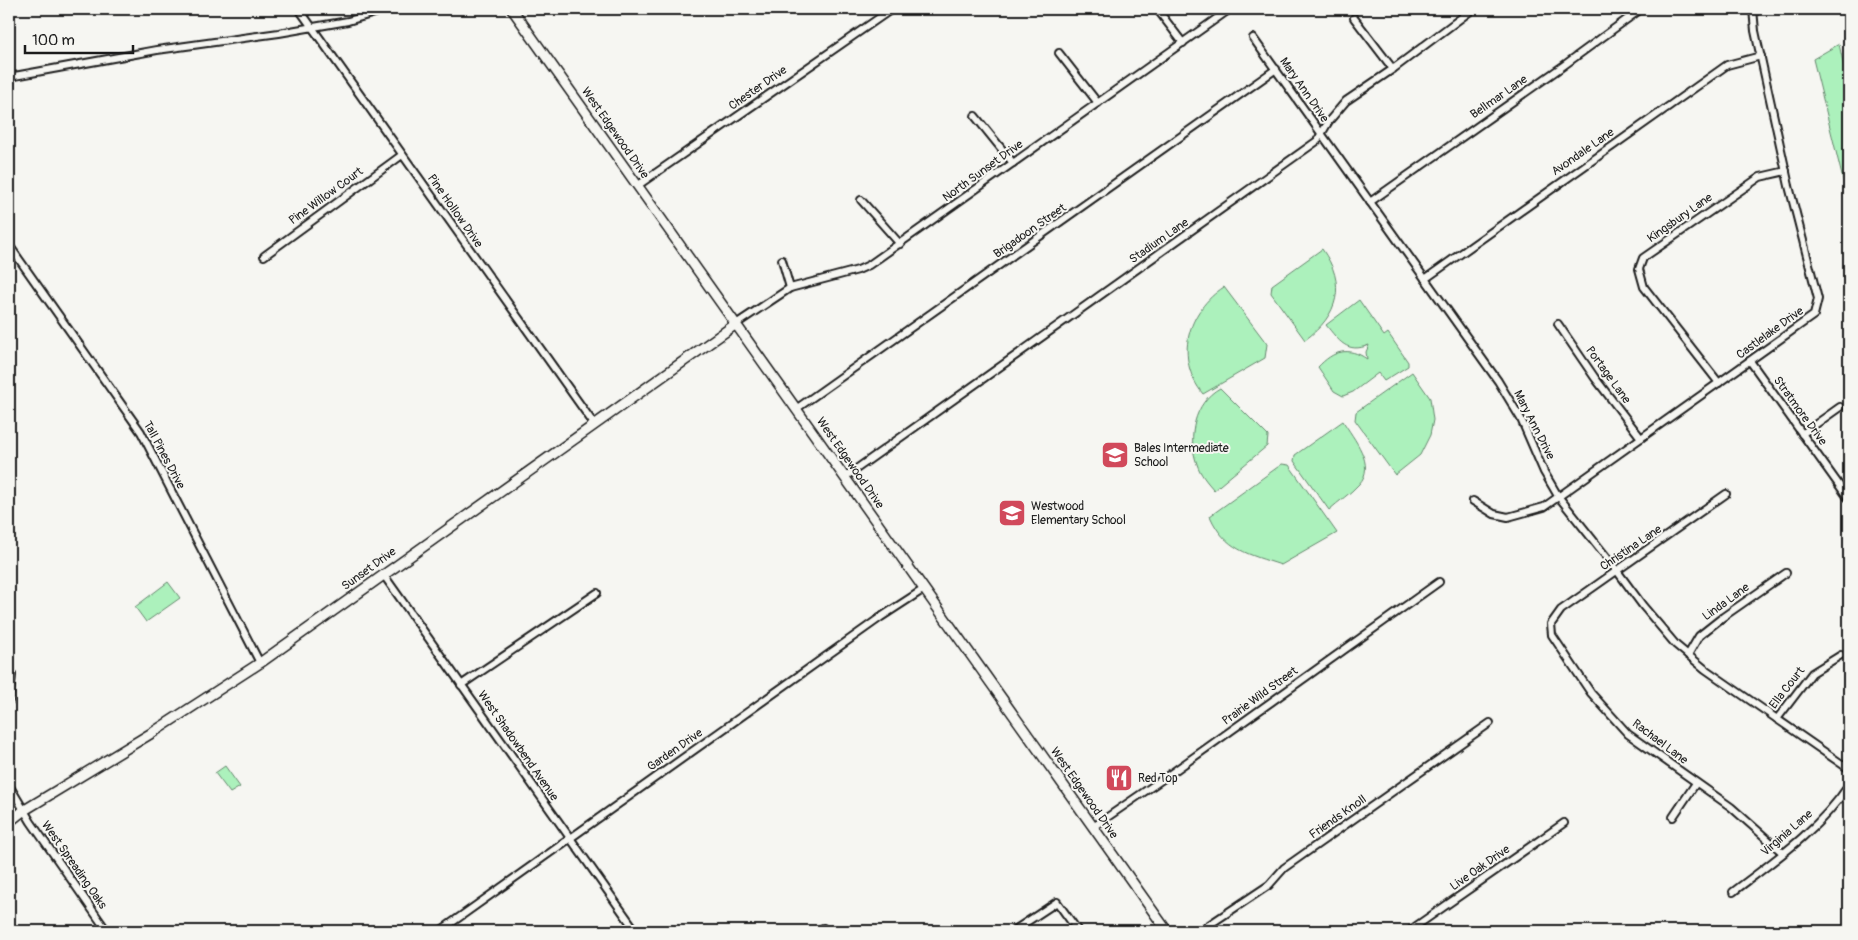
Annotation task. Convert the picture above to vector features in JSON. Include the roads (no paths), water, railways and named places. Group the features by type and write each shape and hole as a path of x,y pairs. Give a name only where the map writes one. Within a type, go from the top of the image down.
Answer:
{"main road":[{"name":"West Edgewood Drive","path":"512,9 1168,931"},
{"name":"Sunset Drive","path":"9,822 23,811 155,731 260,663 736,324"}],"street":[{"name":"Pine Hollow Drive","path":"299,9 594,424"},
{"path":"9,77 157,50 348,21 388,9"},
{"name":"Chester Drive","path":"637,186 892,9"},
{"path":"1157,9 1183,42"},
{"name":"North Sunset Drive","path":"736,324 790,288 858,270 900,244 1230,9"},
{"name":"Bellmar Lane","path":"1370,202 1641,9"},
{"name":"Castlelake Drive","path":"1473,502 1494,514 1508,517 1544,507 1814,315 1818,299 1786,171 1752,9"},
{"name":"Stadium Lane","path":"845,478 1317,141 1329,121 1346,101 1393,69 1468,10"},
{"path":"1354,18 1393,69"},
{"name":"Mary Ann Drive","path":"1253,38 1498,381 1521,420 1544,472 1558,496 1643,606 1676,645 1705,669 1849,770"},
{"path":"1059,53 1098,103"},
{"name":"Avondale Lane","path":"1425,279 1726,65 1761,56"},
{"name":"Brigadoon Street","path":"796,409 1276,70"},
{"path":"975,116 1013,163"},
{"name":"Pine Willow Court","path":"264,256 402,155"},
{"name":"Kingsbury Lane","path":"1719,383 1644,287 1639,269 1643,258 1760,177 1786,171"},
{"path":"861,200 900,244"},
{"name":"Tall Pines Drive","path":"9,245 141,432 260,663"},
{"path":"782,260 790,288"},
{"name":"Portage Lane","path":"1558,324 1595,378 1641,438"},
{"name":"Stratmore Drive","path":"1750,361 1849,498"},
{"path":"1802,434 1840,407"},
{"name":"Christina Lane","path":"1551,624 1561,610 1726,494"},
{"name":"Linda Lane","path":"1688,655 1700,636 1723,617 1786,573"},
{"name":"West Shadowbend Avenue","path":"383,574 635,929"},
{"name":"Prairie Wild Street","path":"1093,827 1438,582"},
{"name":"Garden Drive","path":"440,931 873,623 924,589"},
{"path":"461,685 597,593"},
{"name":"Rachael Lane","path":"1551,624 1552,634 1591,693 1628,734 1731,807 1783,853"},
{"name":"Ella Court","path":"1777,719 1812,672 1842,655"},
{"path":"9,660 12,676 9,701"},
{"name":"Friends Knoll","path":"1200,931 1270,885 1284,868 1490,723"},
{"path":"1673,817 1696,783"},
{"name":"West Spreading Oaks","path":"9,785 23,811 107,931"},
{"name":"Virginia Lane","path":"1733,892 1807,834 1849,785"},
{"name":"Live Oak Drive","path":"1409,931 1564,823"},
{"path":"1013,931 1057,902 1078,931"},
{"path":"818,931 823,928 825,931"},
{"path":"627,931 635,929"}],"place":[{"name":"Bales Intermediate School","path":"1115,455"},
{"name":"Westwood Elementary School","path":"1012,513"},
{"name":"Red Top","path":"1119,778"}]}
